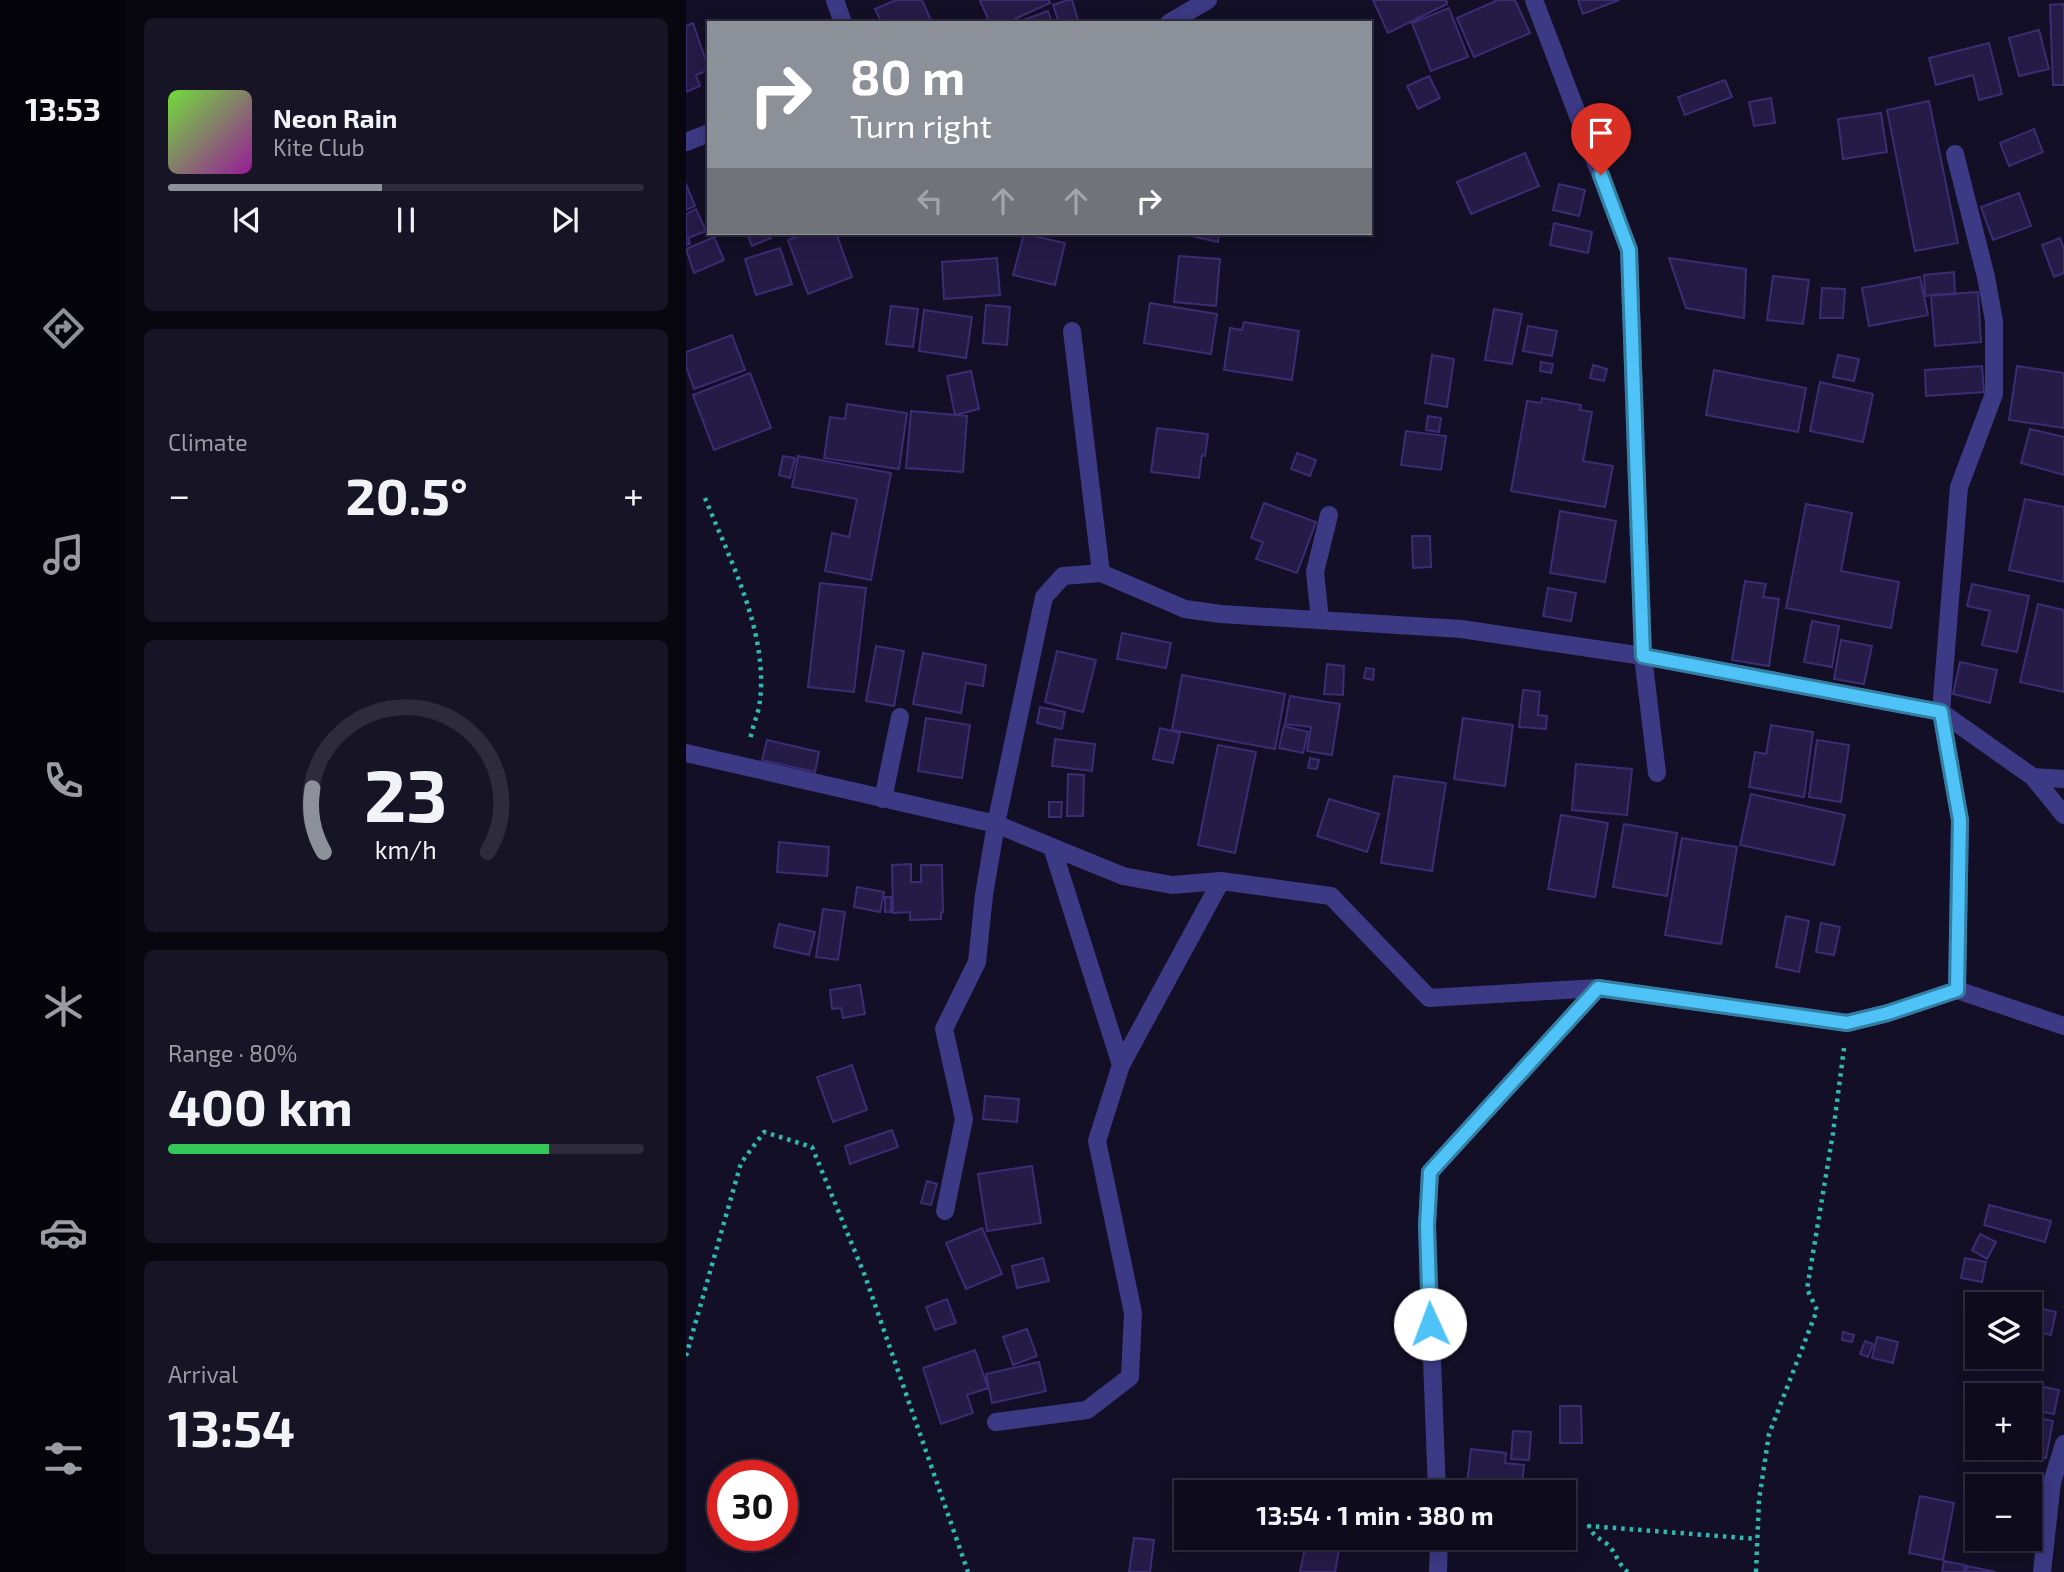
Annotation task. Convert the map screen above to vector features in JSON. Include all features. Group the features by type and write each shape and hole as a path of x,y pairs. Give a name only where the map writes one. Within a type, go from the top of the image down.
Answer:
{"street":[{"path":"835,0 842,21"},
{"path":"1172,21 1208,0"},
{"path":"1534,0 1629,250 1643,656 1657,774"},
{"path":"686,142 707,134"},
{"path":"1955,154 1986,276 1994,321 1994,394 1959,487 1941,712 1960,820 1957,990"},
{"path":"1072,331 1101,573"},
{"path":"1320,620 1315,572 1329,515"},
{"path":"945,1211 964,1119 944,1029 977,962 984,895 996,824 1044,597 1063,576 1101,573 1185,609 1222,614 1461,629 1643,656 1941,712 2033,777 2064,815"},
{"path":"883,799 900,717"},
{"path":"686,753 996,824 1123,876 1172,886 1221,881 1331,896 1429,998 1598,988 1847,1023 1888,1013 1957,990 2064,1026"},
{"path":"2033,777 2064,779"},
{"path":"1052,847 1121,1065"},
{"path":"996,1422 1087,1410 1130,1377 1132,1313 1097,1141 1121,1065 1221,881"},
{"path":"1437,1480 1427,1225 1430,1172 1598,988"},
{"path":"2042,1572 2052,1482 2064,1444"},
{"path":"1438,1572 1439,1550"}],"path":[{"path":"705,498 746,597 760,660 760,701 750,738 748,767"},
{"path":"1756,1572 1759,1500 1769,1434 1817,1310 1807,1289 1833,1133 1847,1023"},
{"path":"686,1356 741,1163 764,1132 812,1147 865,1276 968,1572"},
{"path":"1628,1572 1609,1545 1593,1536 1589,1526 1757,1539"}],"building":[{"path":"896,0 922,0 931,21 881,21 875,9"},
{"path":"1049,0 1050,3 1010,21 989,21 980,1"},
{"path":"1072,0 1078,21 1058,21 1053,5"},
{"path":"1373,0 1446,0 1447,4 1388,33"},
{"path":"1498,0 1515,0 1530,33 1474,57 1457,18"},
{"path":"1578,0 1619,0 1583,14"},
{"path":"2064,4 2064,85 2053,85 2050,5"},
{"path":"1449,8 1468,57 1431,71 1412,23"},
{"path":"1048,11 1051,21 1020,21"},
{"path":"693,23 707,71 696,75 700,86 686,92 686,26"},
{"path":"2039,30 2049,69 2019,76 2009,38"},
{"path":"1989,43 2002,94 1979,100 1973,75 1936,85 1929,58"},
{"path":"1429,76 1440,98 1418,109 1407,86"},
{"path":"1725,80 1732,97 1685,115 1678,97"},
{"path":"1771,98 1775,123 1754,126 1749,102"},
{"path":"1929,101 1958,243 1915,251 1887,110"},
{"path":"1881,113 1887,152 1843,159 1838,119"},
{"path":"2034,129 2043,152 2009,166 2000,143"},
{"path":"1525,153 1539,186 1471,214 1457,182"},
{"path":"686,184 695,206 686,210"},
{"path":"1559,184 1585,190 1579,216 1553,210"},
{"path":"2019,193 2031,226 1993,240 1981,207"},
{"path":"696,209 706,231 688,238 690,244 686,245 686,214"},
{"path":"1554,223 1592,232 1588,253 1550,245"},
{"path":"748,235 769,235 771,238 752,246"},
{"path":"801,235 837,235 852,277 808,294 788,240"},
{"path":"1024,235 1065,243 1055,285 1013,275"},
{"path":"1191,235 1219,235 1218,242"},
{"path":"714,237 724,260 694,273 686,249"},
{"path":"2060,238 2064,249 2064,273 2054,277 2042,245"},
{"path":"780,248 792,284 756,295 745,259"},
{"path":"1179,256 1220,259 1216,306 1174,302"},
{"path":"997,258 1000,295 944,299 942,262"},
{"path":"1669,258 1746,269 1744,318 1686,308"},
{"path":"1954,272 1955,294 1925,296 1924,275"},
{"path":"1773,276 1809,280 1803,324 1767,320"},
{"path":"1920,277 1928,315 1869,326 1862,288"},
{"path":"1822,288 1845,289 1843,318 1820,318"},
{"path":"1978,292 1981,342 1935,346 1931,295"},
{"path":"1150,303 1217,314 1211,354 1144,343"},
{"path":"986,305 1010,307 1007,345 983,343"},
{"path":"891,306 918,309 913,347 886,344"},
{"path":"1494,309 1522,314 1512,364 1485,360"},
{"path":"924,310 972,317 966,358 919,351"},
{"path":"1244,322 1299,331 1292,380 1224,370 1230,328 1242,330"},
{"path":"1528,326 1557,331 1552,356 1523,351"},
{"path":"732,335 745,370 694,389 686,366 686,352"},
{"path":"1432,355 1454,359 1447,407 1425,403"},
{"path":"1838,355 1859,359 1854,381 1833,377"},
{"path":"1541,362 1553,364 1551,373 1540,371"},
{"path":"1593,365 1607,369 1604,381 1590,378"},
{"path":"1982,366 1984,392 1926,396 1925,370"},
{"path":"2017,366 2064,373 2064,428 2009,420"},
{"path":"1714,370 1806,388 1798,432 1706,415"},
{"path":"971,371 979,409 955,415 947,376"},
{"path":"750,373 771,428 714,450 693,395"},
{"path":"1820,382 1873,394 1863,442 1810,431"},
{"path":"1542,398 1581,405 1580,410 1592,412 1583,461 1613,466 1605,507 1511,491 1527,401 1541,403"},
{"path":"847,404 907,413 899,469 824,458 830,417 845,419"},
{"path":"911,411 967,416 963,472 906,468"},
{"path":"1428,416 1441,418 1439,432 1426,430"},
{"path":"1157,428 1208,434 1199,478 1151,472"},
{"path":"2030,429 2064,437 2064,475 2021,463"},
{"path":"1406,431 1446,436 1441,470 1401,465"},
{"path":"1297,453 1316,460 1310,476 1291,469"},
{"path":"783,456 795,458 790,478 779,475"},
{"path":"798,456 891,473 871,580 825,571 832,533 849,537 857,499 792,487"},
{"path":"2025,499 2064,507 2064,582 2009,570"},
{"path":"1264,503 1316,522 1297,573 1256,559 1263,542 1251,538"},
{"path":"1806,504 1852,513 1841,571 1899,582 1891,628 1786,608"},
{"path":"1560,511 1616,521 1605,582 1550,573"},
{"path":"1412,536 1430,536 1431,567 1413,568"},
{"path":"1745,581 1766,584 1763,597 1779,599 1769,666 1732,660"},
{"path":"820,583 866,588 854,692 808,687"},
{"path":"1972,584 2029,596 2017,652 1982,645 1990,611 1967,606"},
{"path":"1548,588 1576,593 1571,621 1543,616"},
{"path":"2038,604 2064,610 2064,692 2020,682"},
{"path":"1812,621 1839,626 1832,667 1804,662"},
{"path":"1122,633 1171,643 1166,668 1117,659"},
{"path":"1841,640 1872,646 1864,684 1834,679"},
{"path":"876,646 904,651 894,706 866,701"},
{"path":"1057,651 1096,660 1083,712 1045,702"},
{"path":"923,653 986,665 983,686 966,683 961,713 913,704"},
{"path":"1960,662 1997,670 1990,703 1953,694"},
{"path":"1327,664 1344,666 1343,695 1324,694"},
{"path":"1366,668 1374,669 1373,680 1364,678"},
{"path":"1182,675 1285,694 1275,749 1172,730"},
{"path":"1523,690 1540,692 1538,715 1547,716 1546,729 1519,727"},
{"path":"1290,696 1340,704 1332,755 1307,751 1311,727 1285,724"},
{"path":"1040,707 1065,712 1062,729 1037,723"},
{"path":"926,718 970,725 962,778 918,771"},
{"path":"1463,718 1513,725 1505,786 1454,779"},
{"path":"1771,725 1813,732 1804,797 1749,787 1755,752 1766,754"},
{"path":"1284,726 1308,732 1303,753 1279,748"},
{"path":"1160,728 1180,733 1173,763 1153,759"},
{"path":"1055,739 1095,744 1092,771 1052,766"},
{"path":"767,740 819,752 815,772 762,760"},
{"path":"1817,740 1849,745 1841,802 1809,797"},
{"path":"1218,745 1256,752 1235,853 1198,845"},
{"path":"1310,758 1319,760 1317,769 1308,768"},
{"path":"1576,764 1632,769 1627,815 1572,810"},
{"path":"1068,774 1084,775 1083,816 1067,816"},
{"path":"1394,776 1446,783 1432,871 1381,863"},
{"path":"1751,794 1845,815 1834,865 1740,845"},
{"path":"1329,799 1379,814 1367,852 1317,836"},
{"path":"1049,802 1062,802 1061,817 1049,817"},
{"path":"1561,815 1608,823 1595,897 1548,889"},
{"path":"1624,824 1677,833 1667,896 1613,887"},
{"path":"1682,838 1737,847 1721,944 1665,935"},
{"path":"779,842 829,847 827,876 777,872"},
{"path":"911,864 911,882 921,882 921,865 942,865 941,919 910,920 910,912 893,913 892,865"},
{"path":"857,887 884,892 880,912 854,907"},
{"path":"885,897 891,897 891,912 885,912"},
{"path":"823,909 845,912 838,960 816,957"},
{"path":"1786,916 1809,921 1799,972 1776,967"},
{"path":"1821,923 1840,927 1834,955 1816,952"},
{"path":"779,924 815,932 809,955 774,947"},
{"path":"860,985 865,1014 843,1018 841,1008 832,1009 830,990"},
{"path":"852,1065 867,1110 833,1122 817,1077"},
{"path":"985,1096 1019,1099 1017,1122 983,1119"},
{"path":"892,1130 898,1147 850,1164 845,1146"},
{"path":"1032,1166 1041,1223 987,1231 978,1174"},
{"path":"927,1181 937,1184 931,1205 921,1203"},
{"path":"1989,1205 2051,1221 2045,1242 1984,1225"},
{"path":"982,1228 1002,1274 966,1289 946,1243"},
{"path":"1980,1234 1996,1242 1987,1259 1972,1250"},
{"path":"1043,1258 1049,1281 1017,1288 1012,1266"},
{"path":"1965,1258 1986,1262 1982,1282 1961,1278"},
{"path":"947,1299 956,1323 935,1330 926,1307"},
{"path":"2042,1309 2056,1312 2051,1335 2042,1333"},
{"path":"1027,1329 1037,1356 1013,1365 1003,1337"},
{"path":"1843,1332 1854,1335 1852,1342 1842,1340"},
{"path":"1877,1337 1898,1342 1893,1363 1872,1358"},
{"path":"1865,1341 1873,1344 1868,1357 1860,1354"},
{"path":"975,1350 988,1388 967,1395 973,1413 941,1424 923,1368"},
{"path":"1039,1362 1046,1391 992,1403 986,1374"},
{"path":"2042,1386 2059,1390 2054,1414 2042,1412"},
{"path":"1560,1406 1581,1406 1582,1443 1560,1443"},
{"path":"2042,1419 2053,1421 2046,1458 2042,1457"},
{"path":"1513,1431 1531,1432 1529,1460 1511,1459"},
{"path":"1471,1449 1506,1453 1505,1463 1524,1465 1522,1480 1467,1480"},
{"path":"1920,1496 1954,1503 1943,1560 1909,1553"},
{"path":"1134,1538 1154,1540 1150,1572 1129,1572"},
{"path":"1305,1550 1339,1550 1335,1572 1300,1572"},
{"path":"1944,1561 1965,1565 1964,1572 1942,1572"},
{"path":"1967,1566 1996,1572 1966,1572"}],"route":[{"path":"1430,1324 1427,1225 1430,1172 1598,988 1847,1023 1888,1013 1957,990 1960,820 1941,712 1643,656 1629,250 1601,175"}]}
